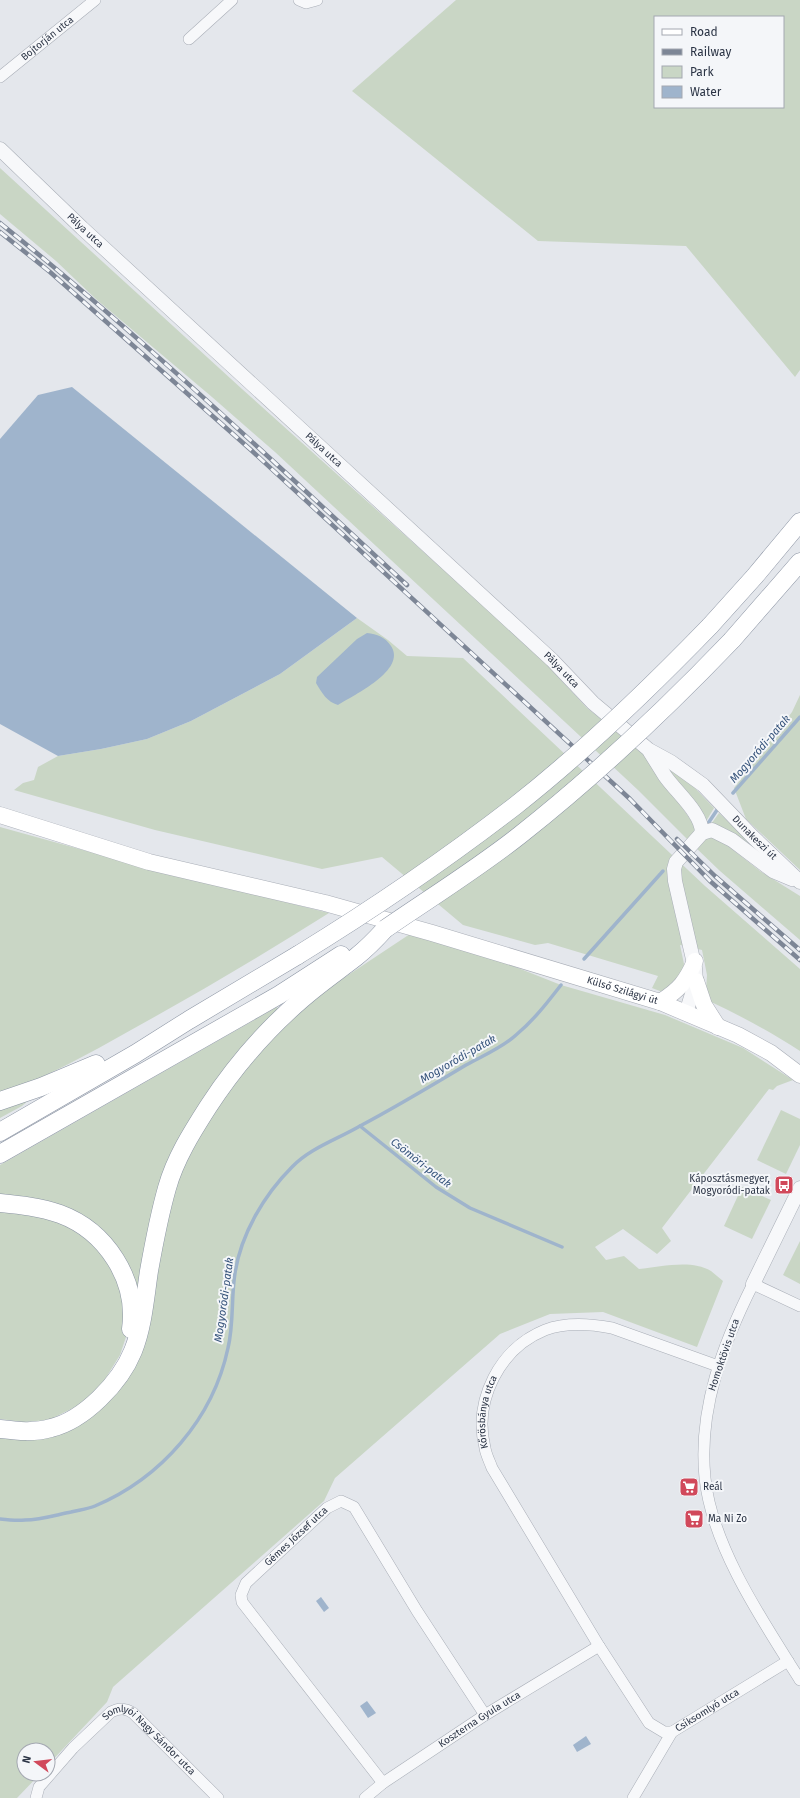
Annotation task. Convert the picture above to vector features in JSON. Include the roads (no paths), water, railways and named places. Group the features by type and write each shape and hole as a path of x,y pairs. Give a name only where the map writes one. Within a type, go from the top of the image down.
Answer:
{"highway":[{"path":"0,1132 135,1054 298,955 402,889 515,806 559,770 658,680 751,581 800,522"},
{"path":"0,1154 279,995 324,973 385,929 485,862 570,795 615,756 672,702 732,640 800,562"},
{"path":"0,1429 21,1431 36,1430 51,1428 64,1423 76,1417 98,1401 118,1375 133,1352 138,1334 156,1232 167,1186 178,1156 208,1106 246,1056 324,973"},
{"path":"0,1101 80,1072 189,1020"},
{"path":"0,1203 33,1206 61,1214 86,1228 102,1241 111,1252 127,1284 132,1311 129,1341 118,1375"}],"main road":[{"name":"Külső Szilágyi út","path":"0,816 149,862 325,903 432,933 660,1002 738,1035 771,1053 800,1075"},
{"path":"660,1002 674,993 684,983 695,961"},
{"path":"696,981 704,1005 718,1027"}],"street":[{"name":"Bojtorján utca","path":"0,77 95,0"},
{"path":"189,39 232,0"},
{"path":"299,0 306,3 317,0"},
{"name":"Pálya utca","path":"0,149 82,228 552,660 593,703 649,750"},
{"path":"649,750 665,776 698,818 702,833"},
{"name":"Dunakeszi út","path":"649,750 671,762 710,792 752,836 800,882"},
{"path":"686,1013 696,981 695,961 679,904 674,876 676,862 702,833 712,830 732,840 773,871 800,882"},
{"name":"Homoktövis utca","path":"800,1188 733,1325 718,1366 710,1392 704,1456 705,1479 710,1504 725,1548 751,1599 800,1680"},
{"path":"754,1284 800,1306"},
{"name":"Kőrösbánya utca","path":"672,1732 664,1732 649,1724 599,1646 492,1468 485,1448 482,1428 483,1408 488,1390 496,1372 507,1357 524,1341 546,1329 570,1325 595,1325 612,1328 718,1366"},
{"name":"Gémes József utca","path":"383,1783 242,1602 241,1595 246,1583 327,1508 341,1501 354,1507 417,1611 485,1715"},
{"name":"Koszterna Gyula utca","path":"365,1798 383,1783 485,1715 599,1646"},
{"name":"Csíksomlyó utca","path":"632,1798 672,1732 788,1661"},
{"name":"Somlyói Nagy Sándor utca","path":"36,1798 39,1786 73,1748 111,1712 118,1708 126,1708 133,1713 218,1798"}],"water":[{"path":"72,387 357,618 280,674 191,721 147,739 58,756 0,724 0,439 38,395"},
{"path":"367,633 380,636 389,643 394,655 392,664 385,673 366,688 338,705 334,704 325,697 320,690 316,683 317,677 357,639"},
{"path":"321,1597 329,1608 324,1612 316,1601"},
{"path":"367,1701 376,1713 368,1718 360,1706"},
{"path":"586,1736 591,1744 577,1752 573,1745"}],"waterway":[{"name":"Mogyoródi-patak","path":"733,793 800,717"},
{"name":"Mogyoródi-patak","path":"707,825 717,810"},
{"name":"Mogyoródi-patak","path":"584,959 663,871"},
{"name":"Mogyoródi-patak","path":"0,1519 36,1519 92,1507 119,1494 142,1479 162,1462 181,1443 197,1422 210,1399 221,1374 230,1339 235,1273 242,1244 255,1216 272,1190 282,1178 299,1160 307,1154 352,1131 505,1044 529,1023 561,985"},
{"name":"Csömöri-patak","path":"360,1126 436,1187 470,1208 562,1247"}],"railway":[{"path":"0,223 53,266 156,355 407,585"},
{"path":"0,232 50,272 251,450 630,799 710,881 800,960"},
{"path":"677,839 715,876 800,950"}],"place":[{"name":"Káposztásmegyer, Mogyoródi-patak","path":"784,1185"},
{"name":"Reál","path":"689,1487"},
{"name":"Ma Ni Zo","path":"694,1519"}]}
